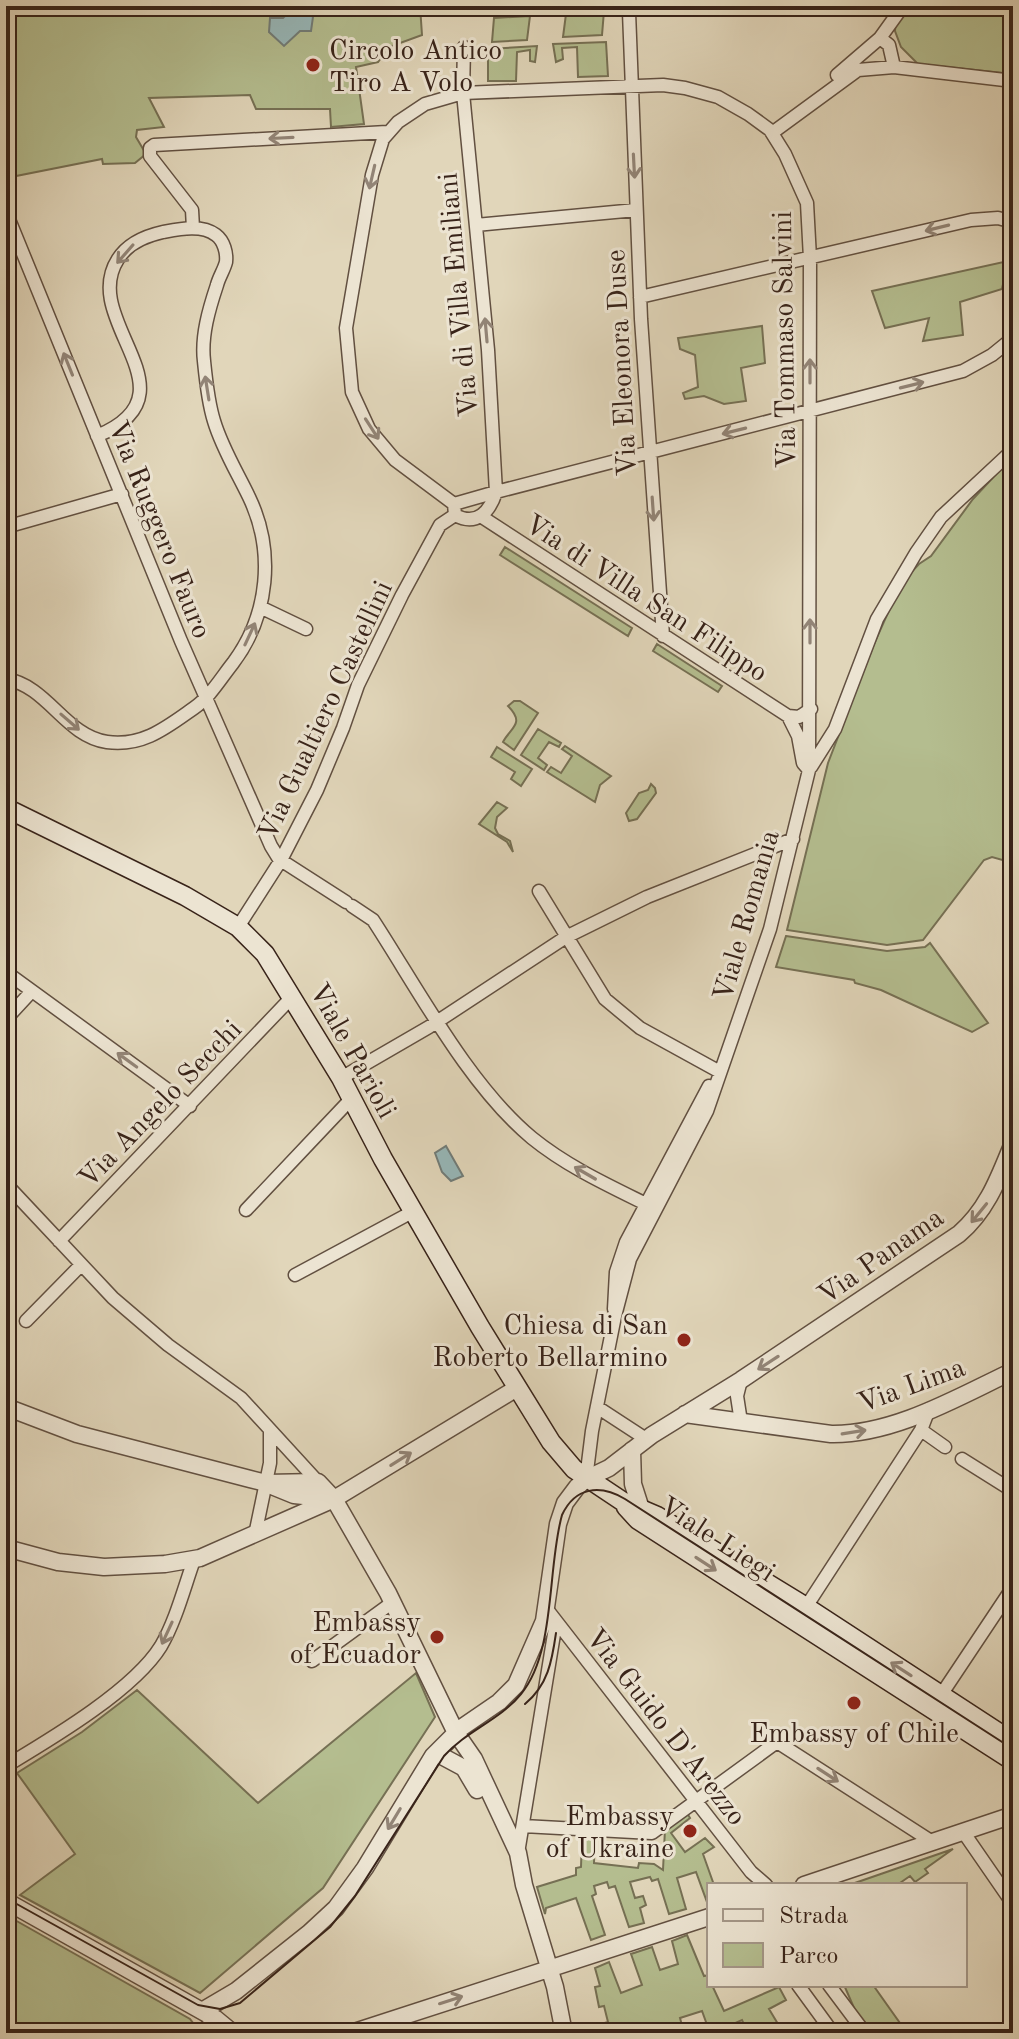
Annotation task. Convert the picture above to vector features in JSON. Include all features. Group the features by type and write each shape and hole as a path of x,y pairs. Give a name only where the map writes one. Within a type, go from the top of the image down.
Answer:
{"main road":[{"name":"Viale Parioli","path":"6,808 185,896 238,927 265,954 293,996 414,1211 545,1432 566,1460 586,1479 622,1501"},
{"name":"Viale Liegi","path":"622,1501 641,1509 806,1607 1013,1742"},
{"name":"Viale Liegi","path":"622,1501 638,1520 1013,1761"}],"street":[{"path":"193,228 192,210 152,159 150,148 159,144 387,132 425,104 463,93 663,85 718,97 770,130 855,67 903,6"},
{"name":"Via Eleonora Duse","path":"629,12 640,297 663,636"},
{"path":"880,38 889,45 894,67"},
{"name":"Via di Villa Emiliani","path":"464,47 463,93 488,350 496,492"},
{"path":"855,67 894,67 1013,81"},
{"name":"Via Tommaso Salvini","path":"770,130 807,203 810,258 809,770"},
{"path":"387,132 372,175 346,328 352,392 369,429 395,460 466,519 482,517 491,509 496,492"},
{"path":"476,225 636,210"},
{"name":"Via Ruggero Fauro","path":"6,212 206,699 271,846 281,860"},
{"path":"640,297 971,220 998,218 1013,222"},
{"path":"6,679 27,686 83,733 106,742 129,742 152,736 206,699 244,646 260,607 266,552 251,500 214,421 205,375 205,334 226,254 216,235 193,228 162,233 140,239 120,257 111,274 109,297 136,366 141,388 137,405 130,415 114,429 97,436"},
{"path":"6,255 20,249"},
{"path":"455,510 496,492 963,371 992,355 1013,338"},
{"path":"788,716 798,736 802,760 809,770 835,729 877,619 891,591 941,517 1013,450"},
{"path":"6,527 122,494"},
{"name":"Via Gualtiero Castellini","path":"238,927 281,860 317,790 369,659 438,528 455,510"},
{"name":"Via di Villa San Filippo","path":"482,517 788,716"},
{"path":"260,607 306,629"},
{"path":"788,716 799,717 811,709"},
{"path":"798,736 811,726 835,729"},
{"name":"Viale Romania","path":"586,1479 615,1316 632,1253 650,1206 707,1111 770,929 809,770"},
{"path":"341,1078 566,937 647,897 793,839"},
{"path":"281,860 373,920 491,1096 530,1136 582,1172 650,1206"},
{"path":"539,891 605,999 640,1028 720,1072"},
{"path":"6,972 190,1106"},
{"path":"6,1019 32,991"},
{"name":"Via Angelo Secchi","path":"59,1241 293,996"},
{"path":"246,1210 351,1099"},
{"name":"Via Panama","path":"586,1479 603,1472 640,1444 741,1380 966,1228 989,1200 1013,1143"},
{"path":"6,1184 113,1298 164,1342 232,1390 334,1499 393,1602 456,1733 474,1759 518,1853 564,2033"},
{"path":"295,1275 414,1211"},
{"path":"26,1321 81,1265"},
{"name":"Via Lima","path":"685,1414 840,1434 881,1427 1013,1371"},
{"path":"741,1380 737,1396 741,1422"},
{"path":"6,1548 58,1562 97,1566 153,1565 194,1560 334,1499 517,1388"},
{"path":"6,1407 77,1434 266,1483 318,1482"},
{"path":"597,1407 640,1444 633,1484 641,1509"},
{"path":"806,1607 921,1430 929,1409"},
{"path":"255,1535 270,1463 270,1430"},
{"path":"921,1430 945,1447"},
{"path":"962,1459 1013,1491"},
{"path":"518,1853 547,1679 561,1513 570,1495 586,1479"},
{"path":"266,1483 276,1490 294,1495 334,1499"},
{"path":"6,1766 106,1700 138,1675 166,1637 194,1560"},
{"path":"941,1695 1013,1587"},
{"path":"312,1661 393,1602"},
{"path":"199,2033 209,2015 336,1908 359,1877 436,1753 516,1685 544,1621 551,1615"},
{"name":"Via Guido D'Arezzo","path":"551,1615 753,1879"},
{"path":"523,1826 652,1833 777,1742 934,1843"},
{"path":"436,1753 458,1763 470,1775 512,1867 524,1885"},
{"path":"810,1883 1013,1815"},
{"path":"964,1833 1013,1904"},
{"path":"6,1901 209,2015 233,2033"},
{"path":"351,2033 707,1918"},
{"path":"799,1987 833,2033 853,2018"},
{"path":"830,1987 865,2033"}],"green space":[{"path":"6,6 420,6 422,35 389,47 378,62 356,67 364,124 331,127 330,109 256,109 250,95 149,98 164,127 137,130 136,137 146,154 135,163 103,164 102,159 11,177 6,145"},
{"path":"907,6 1013,6 1013,74 918,64 901,47 895,31 896,18"},
{"path":"604,11 602,35 563,37 566,14"},
{"path":"530,16 527,40 492,42 494,18"},
{"path":"606,42 608,76 578,77 577,47 562,48 563,59 556,62 553,44"},
{"path":"537,46 535,62 530,61 530,50 517,52 516,81 488,81 488,49"},
{"path":"1008,261 1002,289 960,302 963,335 923,341 929,318 885,328 872,291"},
{"path":"762,326 765,363 741,368 746,401 724,404 704,396 685,399 683,393 698,387 695,355 680,349 678,338"},
{"path":"1013,456 1013,863 992,857 984,860 923,940 887,945 787,930 828,763 895,597 905,579 931,556 973,499"},
{"path":"505,547 632,628 628,636 500,555"},
{"path":"657,644 722,686 718,692 653,651"},
{"path":"520,701 538,713 514,750 503,742 515,726 516,717 508,706"},
{"path":"538,729 561,743 559,747 549,742 538,758 547,765 544,770 521,755"},
{"path":"565,746 611,776 600,785 595,802 547,772 551,767 561,773 572,756 562,749"},
{"path":"497,747 532,769 521,786 511,779 515,772 491,757"},
{"path":"651,784 656,793 637,819 629,821 626,813 639,793 648,790"},
{"path":"497,802 507,808 497,817 495,828 498,834 510,841 513,852 507,842 479,824"},
{"path":"786,936 887,951 925,947 930,943 988,1023 972,1032 854,980 776,967"},
{"path":"416,1673 435,1717 323,1888 200,1993 20,1895 75,1854 17,1773 82,1732 137,1690 258,1803"},
{"path":"687,1813 690,1818 671,1833 685,1852 705,1838 714,1847 703,1854 713,1883 707,1883 707,1902 696,1872 677,1878 686,1909 669,1914 658,1879 652,1881 650,1877 630,1882 635,1898 643,1896 646,1905 640,1908 644,1923 629,1927 615,1886 609,1888 607,1882 594,1886 596,1894 592,1896 605,1935 591,1940 576,1898 546,1908 545,1914 537,1887 576,1875 576,1868 581,1867 582,1836 595,1835 594,1863 638,1868 639,1863 654,1864 663,1870 665,1829"},
{"path":"953,1849 925,1869 928,1873 915,1882 910,1876 900,1883 855,1883"},
{"path":"6,1915 190,2019 193,2023 189,2027 194,2033 6,2033"},
{"path":"687,1935 704,1976 707,1975 707,1987 713,1987 724,2011 779,1987 786,2000 769,2009 778,2024 748,2033 742,2020 726,2027 728,2033 710,2033 702,2011 680,2018 684,2033 658,2033 656,2027 638,2033 600,2033 598,2025 608,2022 604,2006 599,2007 595,1987 600,1986 595,1968 609,1962 621,1993 642,1985 631,1954 652,1947 660,1970 678,1964 672,1941"},
{"path":"845,1987 874,1987 907,2033 878,2033 858,2017"}],"water":[{"path":"295,6 301,6 313,17 311,31 300,31 284,46 269,32 270,18 283,18"},
{"path":"446,1146 463,1176 451,1181 442,1172 435,1153"}],"tram line":[{"path":"6,1898 198,2005 220,2009 240,2003 330,1927 355,1896 444,1756 521,1694 540,1656 562,1515 574,1499 589,1491 606,1491 625,1499 1013,1749"},
{"path":"525,1704 544,1681 556,1633"}],"place":[{"name":"Circolo Antico Tiro A Volo","path":"313,65"},
{"name":"Chiesa di San Roberto Bellarmino","path":"684,1340"},
{"name":"Embassy of Ecuador","path":"437,1637"},
{"name":"Embassy of Chile","path":"854,1703"},
{"name":"Embassy of Ukraine","path":"690,1831"}]}
